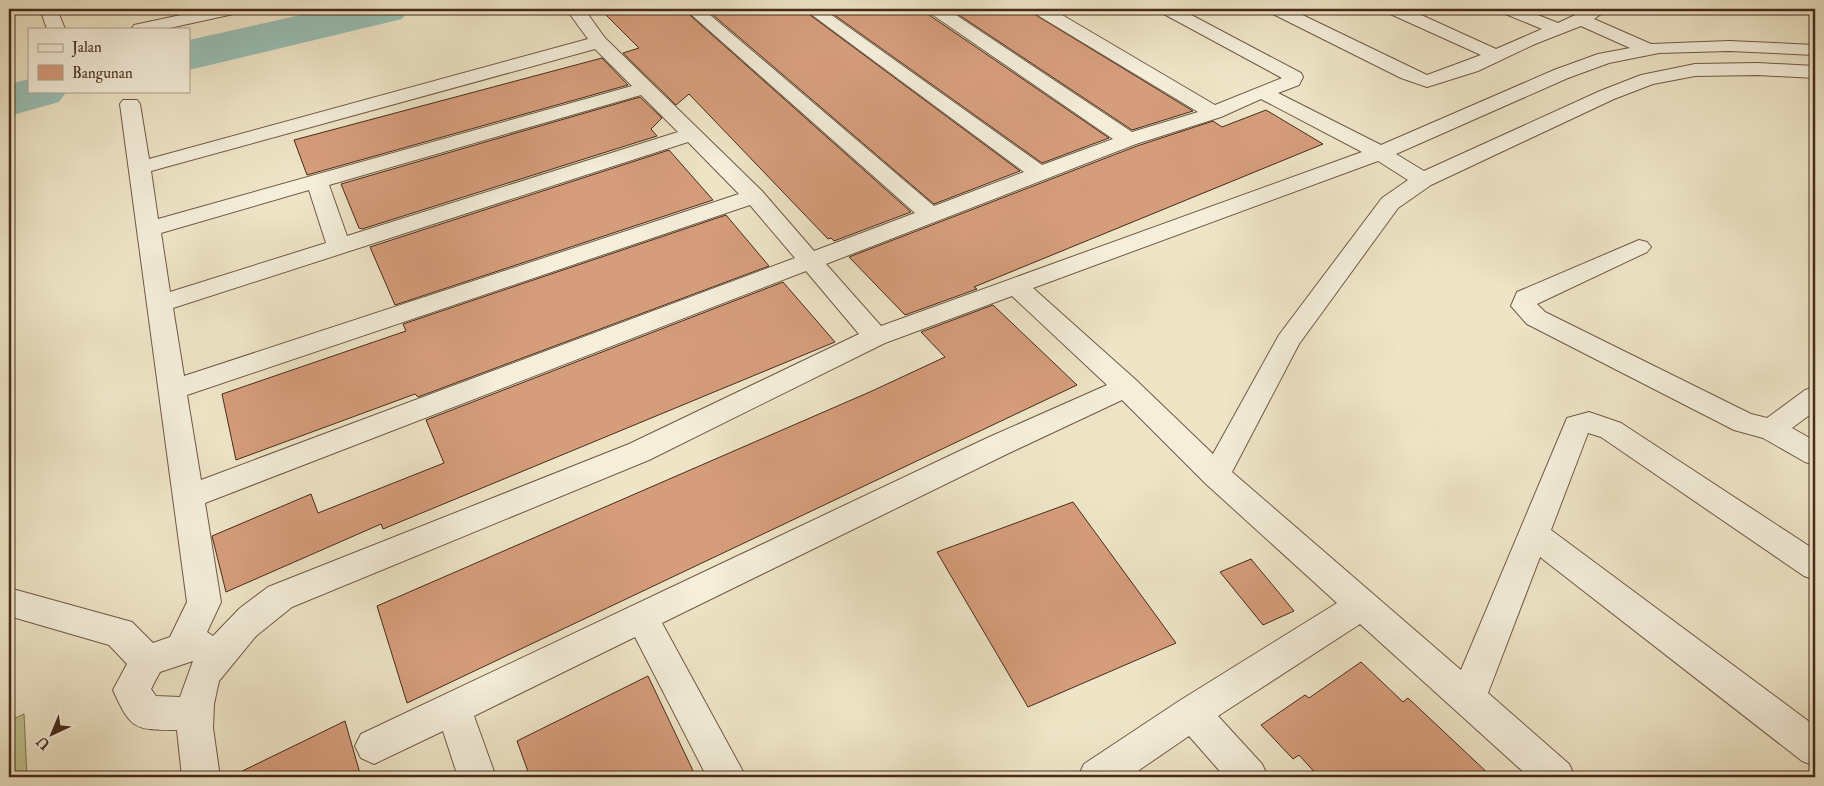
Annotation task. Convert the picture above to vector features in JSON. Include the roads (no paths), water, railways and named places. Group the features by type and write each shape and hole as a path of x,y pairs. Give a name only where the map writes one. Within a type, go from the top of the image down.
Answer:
{"street":[{"path":"49,9 56,28"},
{"path":"143,28 190,13 232,9"},
{"path":"579,9 580,19 599,42 754,196 876,337"},
{"path":"693,9 931,215"},
{"path":"812,9 1040,174"},
{"path":"936,9 1129,140"},
{"path":"1040,9 1214,113"},
{"path":"188,497 810,260 1129,140 1214,113 1292,81 1294,77 1168,9"},
{"path":"1277,9 1408,74 1427,81 1472,67 1581,20 1600,9"},
{"path":"1394,9 1495,56"},
{"path":"1510,9 1558,29"},
{"path":"1581,20 1650,50"},
{"path":"139,168 599,42"},
{"path":"201,777 195,745 194,714 202,677 229,641 254,615 280,597 639,452 876,337 1380,153 1561,74 1605,58 1650,50 1729,46 1815,50"},
{"path":"1680,48 1715,70"},
{"path":"1216,476 1288,341 1390,203 1423,180 1607,95 1648,79 1695,70 1758,69 1815,72"},
{"path":"148,229 645,88"},
{"path":"1262,92 1380,153 1423,180"},
{"path":"130,104 204,602 182,648"},
{"path":"159,304 691,134"},
{"path":"316,180 340,246"},
{"path":"172,390 754,196"},
{"path":"1639,247 1526,298 1524,306 1536,318 1744,423 1771,429 1815,454"},
{"path":"1015,285 1126,387 1216,476 1556,777"},
{"path":"374,746 997,446 1126,387"},
{"path":"1771,429 1815,397"},
{"path":"1468,698 1576,425 1589,422 1611,430 1815,567"},
{"path":"1533,534 1815,748"},
{"path":"9,602 120,633 148,661"},
{"path":"1097,777 1192,713 1362,605"},
{"path":"642,616 727,777"},
{"path":"194,714 146,713 131,690 148,661 182,648 229,641"},
{"path":"453,707 477,777"},
{"path":"1192,713 1249,777"}],"waterway":[{"path":"190,55 386,9"},
{"path":"9,100 37,92"}]}
